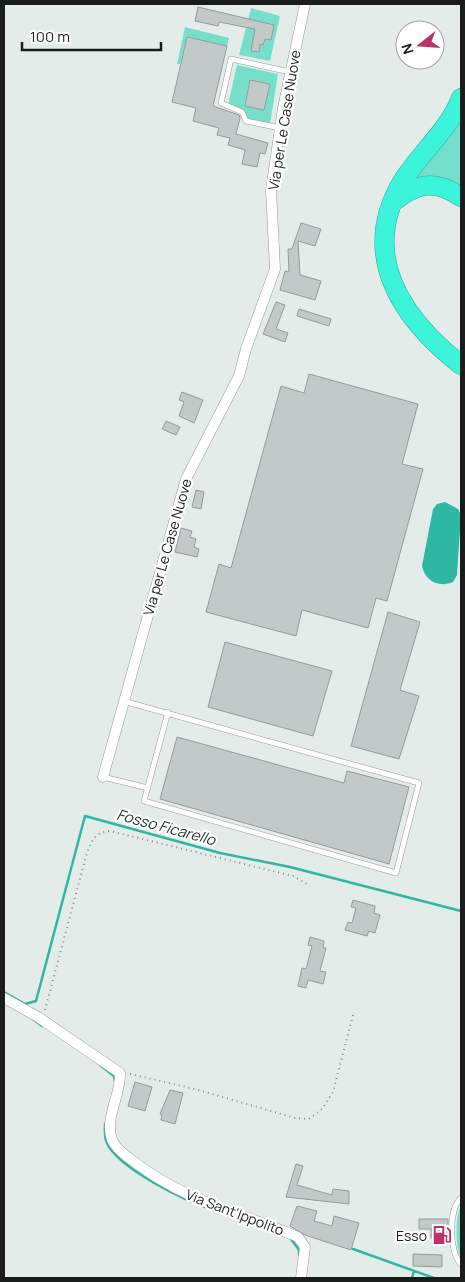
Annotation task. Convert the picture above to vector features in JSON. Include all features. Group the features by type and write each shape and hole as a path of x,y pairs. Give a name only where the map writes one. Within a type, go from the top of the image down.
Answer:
{"highway":[{"path":"461,98 431,147 406,177 390,204 383,239 390,277 418,323 461,364"},
{"path":"390,204 408,191 428,185 446,187 461,197"}],"street":[{"name":"Via per Le Case Nuove","path":"103,777 186,479 240,376 246,349 275,270 270,190 290,72 305,4"},
{"path":"4,998 38,1017 120,1073"},
{"name":"Via Sant'Ippolito","path":"120,1073 121,1083 110,1130 112,1142 152,1176 196,1200 298,1238 305,1247 301,1278"}],"lane":[{"path":"280,128 246,121 242,112 221,103 231,59 290,72"},
{"path":"123,701 168,712 419,783 396,874 144,801 168,712"},
{"path":"103,777 148,788"},
{"path":"461,1198 453,1209 453,1252 461,1264"}],"path":[{"path":"38,1017 45,1010 86,856 92,840 101,832 110,831 293,876 310,886"},
{"path":"120,1073 149,1077 295,1118 309,1119 322,1109 333,1092 353,1015"}],"shaded area":[{"path":"251,8 280,16 270,61 239,55"},
{"path":"185,27 229,38 227,46 187,37 180,64 177,64"},
{"path":"237,65 278,74 270,124 245,119 244,110 228,105"},
{"path":"461,105 461,191 406,182"},
{"path":"445,502 458,509 461,515 457,575 453,582 438,584 426,576 422,566 433,509 437,504"},
{"path":"461,1206 461,1257 457,1232"}],"building":[{"path":"198,7 274,25 271,40 265,39 263,45 260,44 259,52 251,51 255,29 219,22 218,26 195,21"},
{"path":"187,37 227,46 213,106 239,115 236,134 268,143 265,154 260,153 257,167 242,164 245,150 228,145 230,138 217,135 219,128 193,121 196,108 172,102"},
{"path":"250,80 270,84 264,110 245,106"},
{"path":"301,223 321,229 315,246 298,241 300,275 321,281 315,300 280,290 285,271 289,272 288,249 292,249"},
{"path":"276,302 285,305 276,329 288,333 285,342 263,334"},
{"path":"299,309 331,319 329,326 297,316"},
{"path":"309,374 418,404 402,464 423,469 387,601 376,598 368,628 302,610 296,636 206,612 219,564 231,568 281,386 304,393"},
{"path":"182,392 203,400 194,423 179,416 184,402 179,400"},
{"path":"166,421 180,427 176,435 162,429"},
{"path":"196,490 204,492 201,509 192,507"},
{"path":"181,528 192,531 190,537 196,539 194,547 199,549 197,557 175,552"},
{"path":"388,612 420,622 400,690 419,696 399,759 351,746"},
{"path":"225,642 332,671 313,736 208,707"},
{"path":"177,737 344,783 347,771 409,787 389,864 160,799"},
{"path":"353,900 375,906 374,913 380,915 375,933 369,931 367,936 345,930 348,922 352,923 356,908 351,907"},
{"path":"310,937 324,941 323,948 326,948 320,971 326,972 323,984 308,980 306,988 298,986 302,968 306,969 312,946 308,945"},
{"path":"135,1082 152,1087 145,1111 128,1106"},
{"path":"170,1090 183,1093 175,1124 161,1120 162,1115 160,1114"},
{"path":"296,1164 303,1166 297,1185 332,1195 333,1189 349,1191 349,1204 286,1197"},
{"path":"297,1206 317,1211 314,1221 332,1226 334,1216 359,1223 351,1250 305,1235 290,1226"},
{"path":"419,1219 448,1219 448,1238 431,1238 431,1229 419,1229"},
{"path":"413,1254 442,1255 442,1267 413,1266"}],"waterway":[{"name":"Fosso Ficarello","path":"4,992 25,1004 36,1001 85,816 220,853 290,867 461,911"},
{"path":"33,1019 42,1026"},
{"path":"100,1065 114,1076 115,1082"},
{"path":"105,1124 107,1143 124,1163 153,1182 185,1199 211,1209"},
{"path":"291,1239 299,1250 299,1255"},
{"path":"353,1249 434,1278"},
{"path":"412,1278 414,1271"}],"place":[{"name":"Esso","path":"442,1235"}]}
